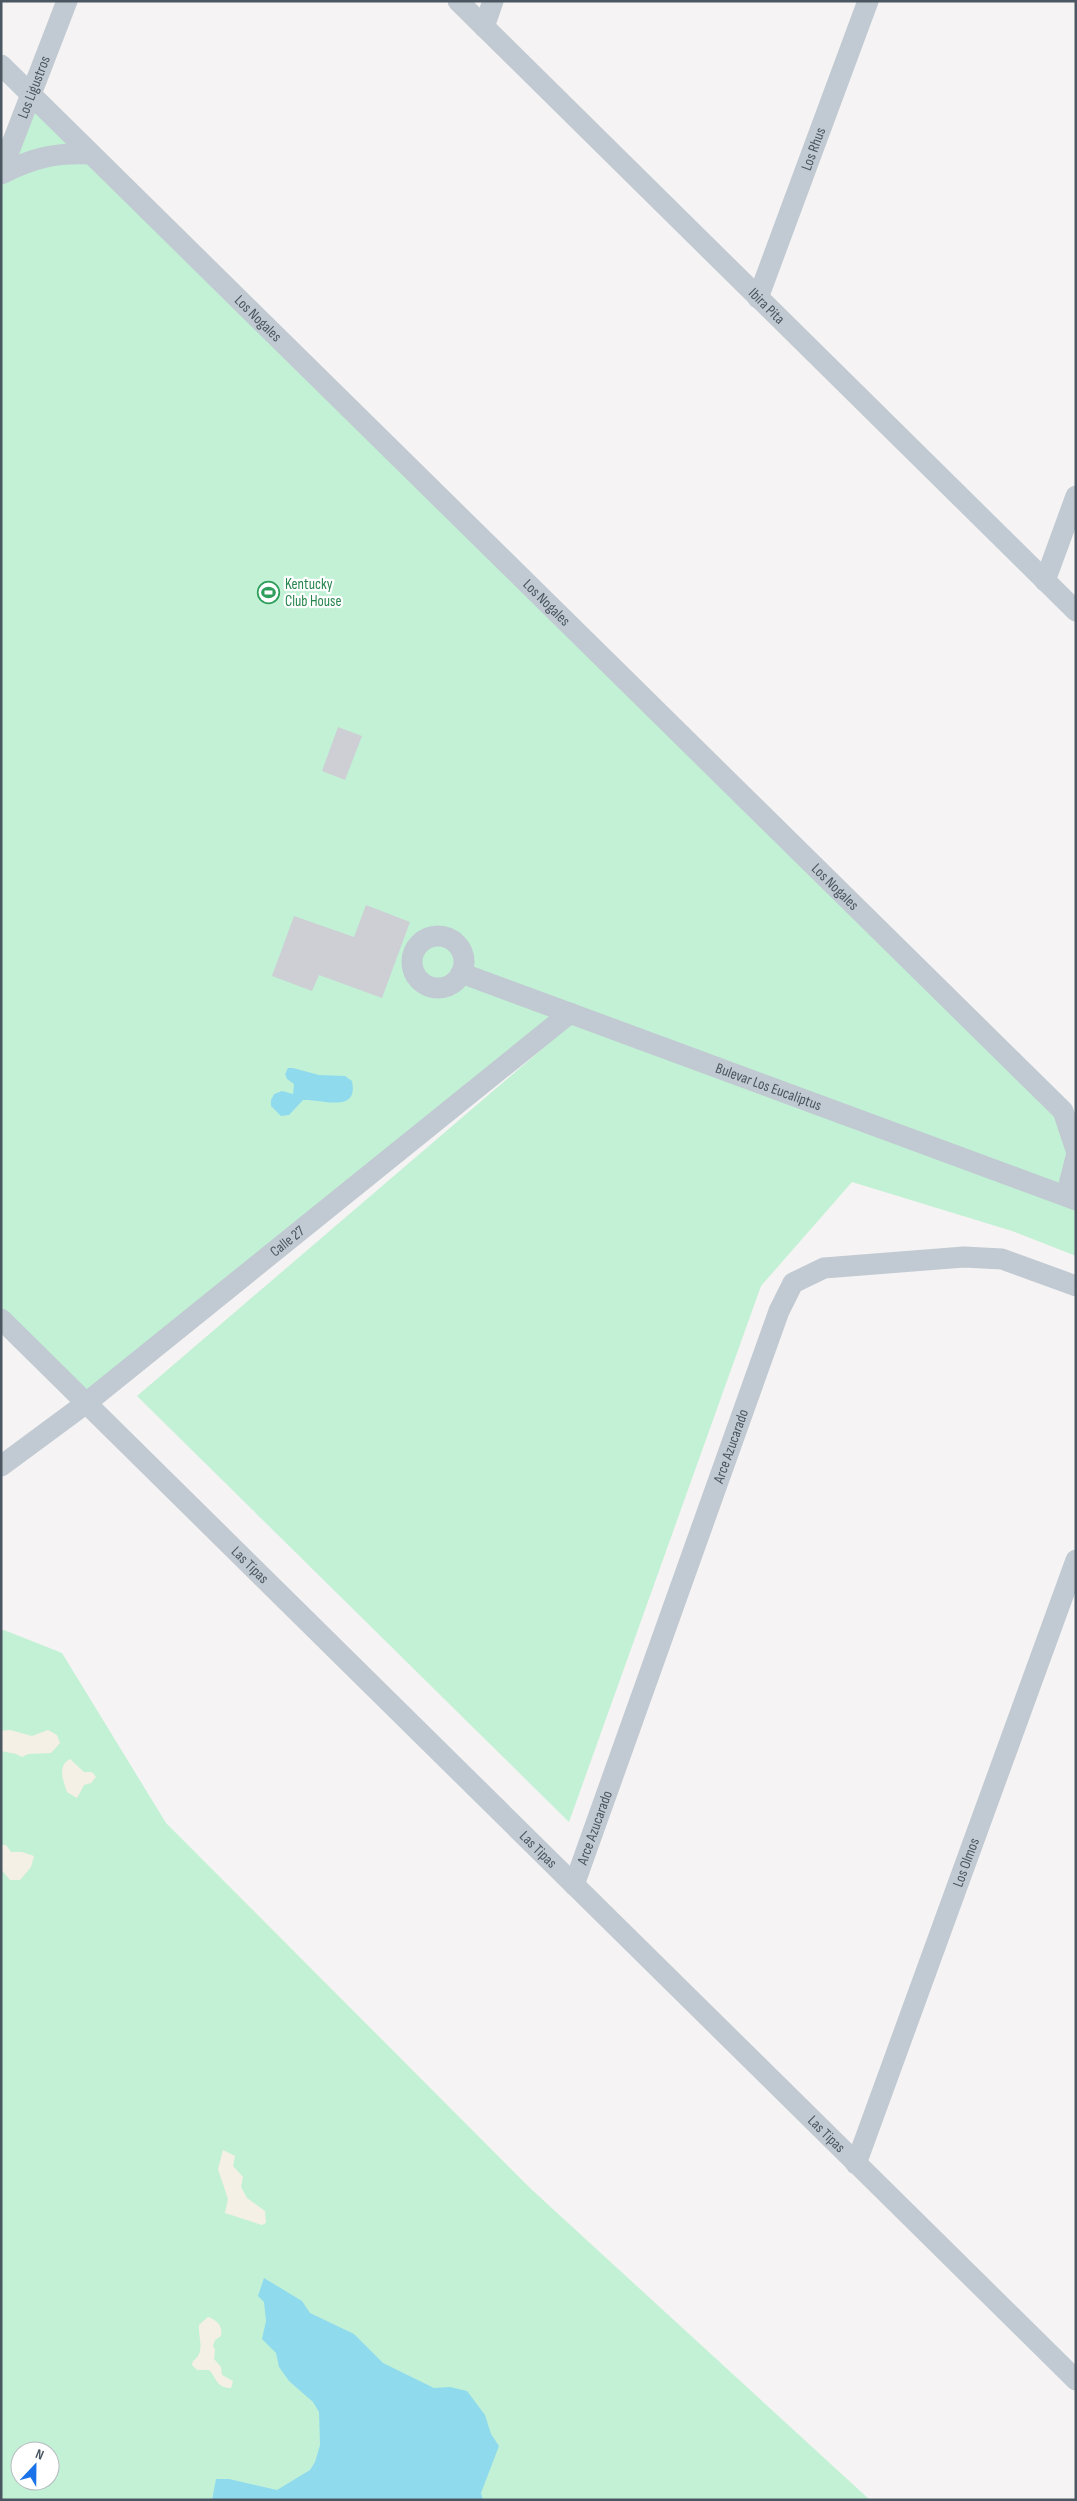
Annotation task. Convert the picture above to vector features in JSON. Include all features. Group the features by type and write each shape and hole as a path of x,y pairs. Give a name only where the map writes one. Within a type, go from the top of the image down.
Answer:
{"street":[{"name":"Los Ligustros","path":"1,173 67,1"},
{"name":"Ibira Pita","path":"458,1 1076,612"},
{"path":"484,27 493,1"},
{"name":"Los Rhus","path":"758,298 868,1"},
{"name":"Los Nogales","path":"1,65 1063,1111 1076,1150"},
{"path":"1,173 26,161 63,153 92,154"},
{"path":"1045,581 1076,496"},
{"name":"Bulevar Los Eucaliptus","path":"461,973 1071,1198"},
{"name":"Calle 27","path":"1,1466 85,1404 570,1014"},
{"path":"1071,1198 1076,1158"},
{"name":"Arce Azucarado","path":"574,1885 779,1311 793,1283 824,1268 964,1257 1002,1259 1076,1286"},
{"name":"Las Tipas","path":"1,1319 1076,2380"},
{"name":"Los Olmos","path":"856,2164 1076,1560"}],"green space":[{"name":"Kentucky Club House","path":"31,94 1076,1134 1076,1256 1012,1231 852,1182 761,1286 569,1822 137,1396 569,1026 85,1404 1,1319 1,173"},
{"path":"4,1630 62,1653 166,1823 531,2189 870,2500 1,2500 1,1631"}],"sand":[{"path":"10,1730 32,1736 48,1730 57,1735 60,1743 51,1753 28,1754 22,1757 1,1751 1,1731"},
{"path":"70,1759 84,1772 92,1772 96,1777 91,1783 84,1785 77,1798 67,1792 62,1774 63,1765"},
{"path":"1,1845 6,1845 11,1852 22,1852 34,1856 31,1867 20,1880 10,1880 1,1869"},
{"path":"223,2150 235,2156 233,2166 243,2177 241,2187 247,2198 265,2211 266,2223 262,2225 225,2213 228,2199 218,2169"},
{"path":"208,2317 217,2322 221,2329 221,2336 215,2340 213,2346 215,2350 214,2359 221,2367 222,2375 233,2381 231,2388 222,2386 209,2370 197,2370 192,2365 200,2349 199,2325"}],"water":[{"path":"288,1068 319,1075 345,1076 352,1081 353,1091 350,1098 337,1103 303,1100 289,1115 281,1116 271,1106 271,1100 274,1094 282,1091 293,1094 294,1084 287,1079 285,1074"},
{"path":"264,2278 302,2301 310,2313 354,2334 383,2363 434,2388 450,2387 467,2391 485,2415 491,2434 499,2446 481,2493 483,2500 212,2500 216,2479 229,2479 277,2490 310,2470 315,2462 320,2445 319,2412 313,2402 289,2381 279,2367 276,2353 262,2339 266,2321 264,2302 258,2296"}],"building":[{"path":"338,727 362,736 345,780 322,771"},
{"path":"366,905 410,922 382,998 319,975 312,991 272,976 294,916 354,937"}],"place":[{"name":"Kentucky Club House","path":"269,593"}]}
